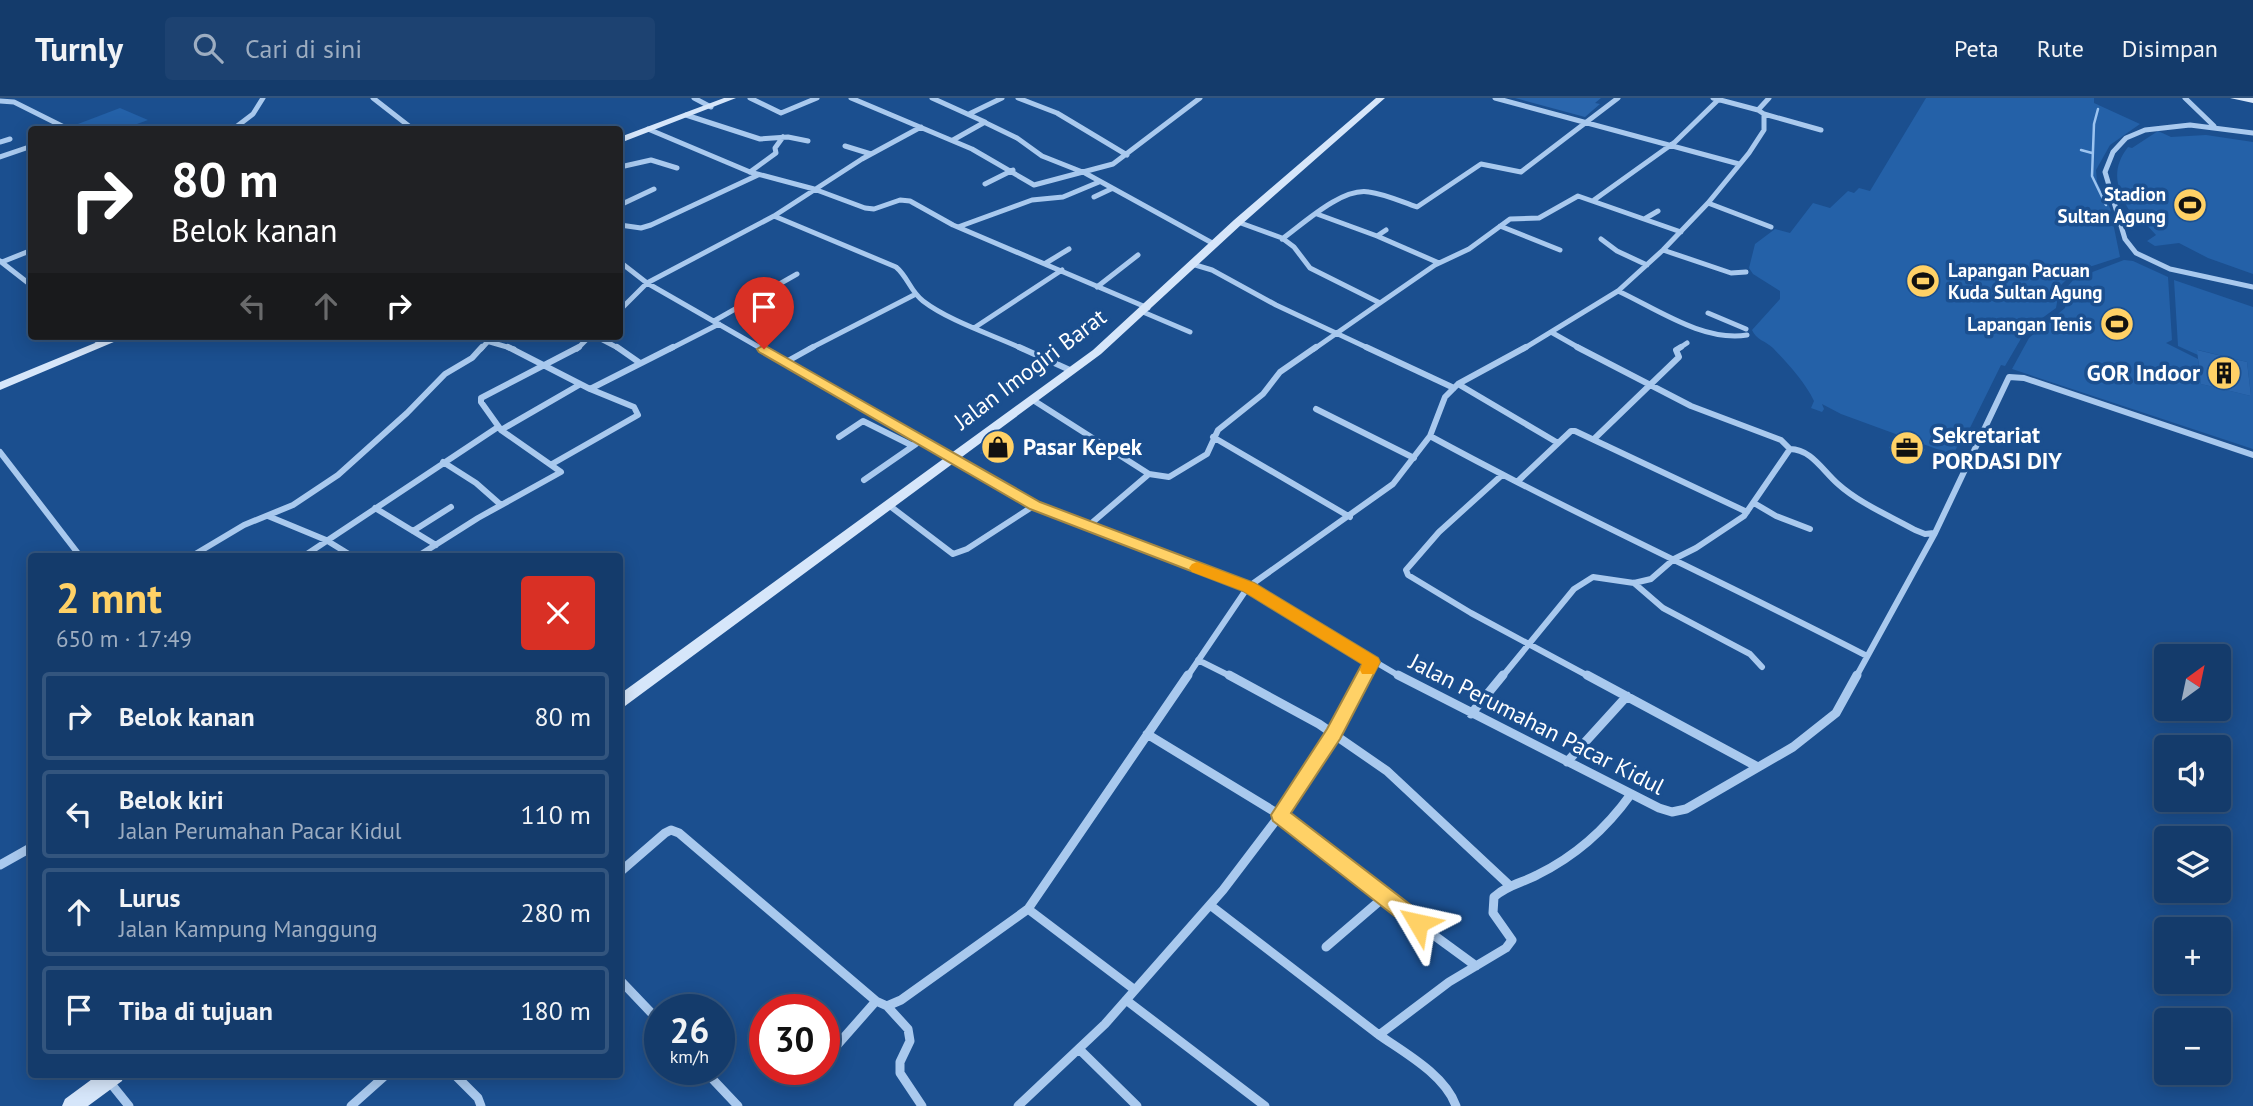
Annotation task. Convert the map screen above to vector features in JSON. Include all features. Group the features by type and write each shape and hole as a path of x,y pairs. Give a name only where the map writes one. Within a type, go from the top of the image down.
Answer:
{"main road":[{"path":"623,139 732,98"},
{"name":"Jalan Imogiri Barat","path":"623,700 1072,371 1196,265 1214,244 1381,98"},
{"path":"2234,98 2253,100"},
{"path":"0,386 113,340"},
{"path":"72,1106 110,1078"}],"street":[{"path":"237,126 253,114 263,98"},
{"path":"373,98 409,126"},
{"path":"694,98 711,107"},
{"path":"750,98 781,113 817,98"},
{"path":"850,98 953,141 1013,170 1034,185 1107,167 1127,155 1143,139 1200,98"},
{"path":"932,98 1017,138 1042,156 1085,173 1214,244"},
{"path":"970,114 1002,98"},
{"path":"1018,98 1057,113 1127,155"},
{"path":"1495,98 1740,164"},
{"path":"1282,239 1333,204 1363,191 1417,207 1483,163 1521,172 1618,98"},
{"path":"887,1006 901,1000 1028,909 1248,587 1350,517 1392,484 1430,436 1445,397 1456,386 1618,290 1663,250 1708,203 1764,130 1761,112 1769,98"},
{"path":"2185,98 2214,126"},
{"path":"1594,200 1698,122 1715,99 1821,130"},
{"path":"0,101 13,102 62,126"},
{"path":"686,115 760,139 783,137 808,141"},
{"path":"953,141 985,123"},
{"path":"2253,133 2214,126 2173,125 2138,132 2125,140 2106,167 2106,178 2118,209 2125,239 2136,253 2170,269 2253,287"},
{"path":"623,307 647,283 774,216 871,154 921,127"},
{"path":"649,129 750,172 814,189 871,210 894,201 911,201 958,227 1062,270 1190,332"},
{"path":"750,172 776,153 776,145 783,137"},
{"path":"0,142 10,139"},
{"path":"845,146 871,154"},
{"path":"0,157 28,147"},
{"path":"623,166 651,160 677,168"},
{"path":"985,184 1013,170"},
{"path":"623,225 641,228 652,225 759,174"},
{"path":"958,227 1031,200 1063,197 1099,182"},
{"path":"623,204 654,189"},
{"path":"1094,197 1111,189"},
{"path":"1034,400 1149,474 1169,477 1207,454 1213,437 1267,390 1280,372 1439,263 1469,249 1514,218 1539,218 1557,205 1578,196 1681,232"},
{"path":"1708,203 1771,228"},
{"path":"1646,218 1658,211"},
{"path":"1317,214 1439,263"},
{"path":"774,216 896,267 906,275 909,289 914,295 931,307 1072,371"},
{"path":"1241,223 1282,239 1294,247 1297,256 1308,267 1380,303"},
{"path":"1500,226 1560,250"},
{"path":"1377,236 1386,230"},
{"path":"1601,239 1617,251 1647,265"},
{"path":"1046,263 1069,249"},
{"path":"1663,250 1731,273 1746,272"},
{"path":"1,262 28,252"},
{"path":"1097,286 1138,255"},
{"path":"1,262 28,283"},
{"name":"Jalan Perumahan Pacar Kidul","path":"623,264 647,283 1035,505 1248,587 1372,662 1659,808 1672,811 1686,809 1756,766 1793,747 1836,713 1934,533 2007,379 2024,378 2253,455"},
{"path":"1196,265 1336,333 1456,386 1558,443"},
{"path":"974,328 1062,270"},
{"path":"590,389 717,323 797,274"},
{"path":"1618,290 1710,334 1734,337 1747,332 1708,313"},
{"path":"786,362 852,325 914,295"},
{"path":"1551,332 1646,386 1701,411 1781,440 1790,449 1799,449 1808,454 1833,481 1920,533 1934,533"},
{"path":"95,340 101,345"},
{"path":"197,553 235,530 293,505 338,475 445,374 472,358 491,340"},
{"path":"495,340 518,349 579,385 634,407 638,415 552,464"},
{"path":"423,553 561,472 499,428 481,398 546,366 587,340"},
{"path":"603,340 640,363"},
{"path":"1594,439 1679,357 1676,350 1687,343"},
{"path":"307,553 443,462 579,385"},
{"path":"1316,408 1414,458"},
{"path":"839,438 874,412"},
{"path":"863,421 913,446"},
{"path":"1517,482 1573,431 1747,513"},
{"path":"1430,436 1502,475 1728,584 1867,656"},
{"path":"1213,437 1350,517"},
{"path":"864,480 922,439"},
{"path":"1471,714 1530,645 1563,601 1585,580 1594,577 1634,583 1651,579 1674,559 1696,548 1747,513 1790,449"},
{"path":"0,453 78,553"},
{"path":"443,462 476,483 501,505"},
{"path":"1087,527 1149,474"},
{"path":"1502,475 1464,506 1406,570 1413,579 1756,766"},
{"path":"1754,503 1776,516 1810,529"},
{"path":"890,506 953,554 967,549 1035,505"},
{"path":"413,531 451,507"},
{"path":"375,508 436,545"},
{"path":"268,516 326,540 347,553"},
{"path":"1634,583 1663,608 1749,654 1762,667"},
{"path":"1198,660 1261,690 1334,734 1394,777 1508,884"},
{"path":"1018,1106 1126,1000 1210,905 1280,815 1334,734 1372,662"},
{"path":"1567,762 1627,696"},
{"path":"1147,734 1280,815 1383,898 1476,966"},
{"path":"1379,1035 1449,982 1506,948 1511,940 1509,933 1493,913 1494,897 1508,884 1530,878 1578,853 1610,824 1631,794"},
{"path":"623,869 664,833 671,830 679,833 876,1001 887,1006 903,1020 909,1044 900,1069 912,1094 922,1106"},
{"path":"0,865 28,849"},
{"path":"1326,947 1383,898"},
{"path":"1210,905 1442,1084 1456,1099 1456,1106"},
{"path":"1028,909 1135,990"},
{"path":"623,983 644,1005"},
{"path":"1126,1000 1265,1106"},
{"path":"840,1042 876,1001"},
{"path":"1079,1049 1137,1106"},
{"path":"112,1078 129,1106"},
{"path":"351,1106 382,1078"},
{"path":"458,1078 478,1098 481,1106"},
{"path":"718,1085 738,1106"}],"shaded area":[{"name":"Lapangan Pacuan Kuda Sultan Agung","path":"1926,98 2094,98 2094,103 2140,124 2110,145 2096,170 2097,182 2110,208 2120,257 2083,269 2060,286 2056,308 2026,330 2005,366 2001,365 1963,442 1960,441 1953,455 1841,414 1822,404 1822,412 1811,408 1814,401 1801,380 1773,348 1752,330 1780,299 1780,291 1753,274 1749,268 1755,244 1775,229 1790,233 1813,203 1830,208 1848,191 1854,193 1859,188 1870,191"},
{"path":"120,108 148,120 131,126 73,126"},
{"name":"Stadion Sultan Agung","path":"2158,131 2171,137 2206,135 2253,142 2253,274 2208,258 2179,243 2155,246 2147,241 2156,235 2133,210 2129,210 2118,186 2117,171 2128,147 2132,148"},
{"path":"2124,260 2133,261 2168,277 2172,340 2166,343 2198,359 2201,384 2251,396 2247,362 2198,350 2198,355 2178,346 2174,280 2253,307 2253,449 2012,369 2029,338 2065,308 2068,286 2074,279"}],"building":[{"path":"1515,98 1601,98 1595,103 1600,104 1585,117"},
{"name":"GOR Indoor","path":"2197,350 2247,362 2251,396 2201,384"},
{"name":"Sekretariat PORDASI DIY","path":"1894,438 1925,449 1921,459 1889,448"},
{"name":"Pasar Kepek","path":"999,439 1009,444 991,459 980,453"}],"waterway":[{"path":"2098,109 2094,124 2092,176 2106,205"},
{"path":"2081,150 2092,153"}],"slow traffic":[{"path":"1197,568 1248,587 1372,662 1368,670"}],"place":[{"name":"Stadion Sultan Agung","path":"2190,205"},
{"name":"Lapangan Pacuan Kuda Sultan Agung","path":"1923,281"},
{"name":"Lapangan Tenis","path":"2117,324"},
{"name":"GOR Indoor","path":"2224,373"},
{"name":"Pasar Kepek","path":"998,447"},
{"name":"Sekretariat PORDASI DIY","path":"1907,448"}],"route":[{"path":"764,349 1035,505 1248,587 1372,662 1334,734 1280,815 1418,923"}]}
